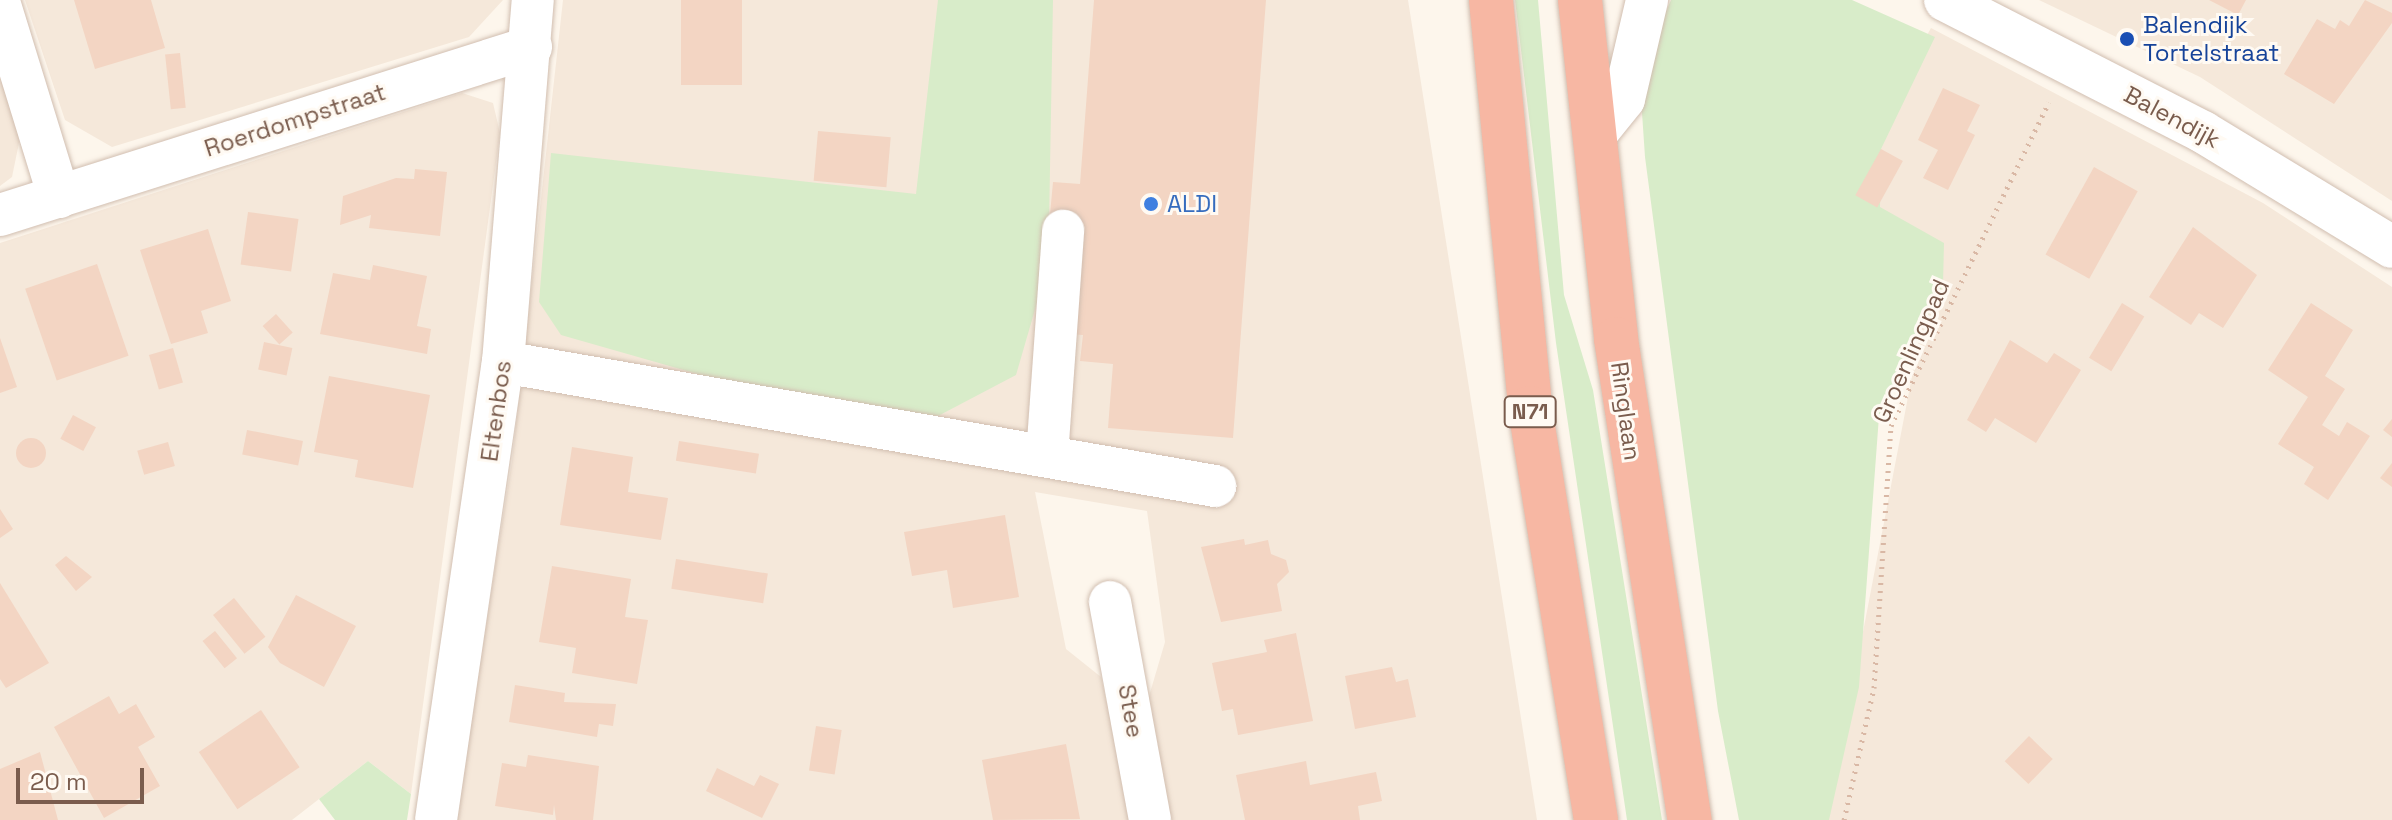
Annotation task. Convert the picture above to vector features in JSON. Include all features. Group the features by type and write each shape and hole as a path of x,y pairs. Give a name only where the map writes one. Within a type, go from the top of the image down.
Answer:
{"highway":[{"name":"N71","path":"1491,0 1530,408 1596,820"},
{"name":"Ringlaan","path":"1580,0 1618,354 1690,820"}],"street":[{"name":"Eltenbos","path":"436,820 503,362 533,0"},
{"path":"1595,135 1624,99 1647,0"},
{"name":"Balendijk","path":"1962,4 2203,132 2392,247"},
{"path":"0,5 59,197"},
{"name":"Roerdompstraat","path":"0,215 531,47"},
{"path":"1047,456 1063,231"},
{"path":"503,362 1215,486"},
{"name":"Stee","path":"1110,602 1150,820"}],"path":[{"name":"Groenlingpad","path":"1844,820 1874,688 1891,426 2069,62"}],"shaded area":[{"path":"25,0 503,0 469,37 112,147 65,120"},
{"path":"563,0 1408,0 1537,820 1169,820 1147,703 1165,642 1147,511 1035,492 1066,649 1101,677 1133,820 455,820 512,461"},
{"path":"2039,0 2392,0 2392,201 2200,77"},
{"path":"1931,28 2263,203 2392,287 2392,820 1827,820 1935,256 1837,195"},
{"path":"0,66 21,133 12,177 0,186"},
{"path":"462,93 493,103 500,133 411,794 368,761 292,820 0,820 0,243"}],"green space":[{"path":"938,0 1053,0 1049,225 1043,282 1016,375 938,416 750,389 561,335 539,302 551,153 916,194"},
{"path":"1515,0 1538,0 1564,295 1593,390 1662,820 1627,820 1556,343"},
{"path":"1671,0 1852,0 1935,37 1881,149 1880,207 1944,243 1943,285 1879,416 1859,687 1829,820 1739,820 1718,711 1645,157 1641,98 1653,41"},
{"path":"368,761 411,794 407,820 335,820 319,799"}],"building":[{"path":"74,0 151,0 165,48 95,69"},
{"path":"681,0 742,0 742,85 681,85"},
{"name":"ALDI","path":"1094,0 1266,0 1233,438 1108,428 1113,364 1080,361 1083,335 1065,334 1049,225 1053,182 1080,184"},
{"path":"2209,0 2246,0 2238,15"},
{"path":"2365,0 2392,13 2392,23 2334,104 2284,74 2317,19 2335,29 2340,20 2349,26"},
{"path":"180,53 186,108 171,109 165,55"},
{"path":"1943,88 1980,105 1967,131 1975,135 1948,190 1923,178 1938,150 1918,140"},
{"path":"818,131 891,137 886,187 814,181"},
{"path":"1881,149 1903,161 1877,207 1855,195"},
{"path":"2094,167 2138,191 2089,279 2046,254"},
{"path":"415,169 447,172 440,236 369,228 371,215 340,225 343,196 396,178 414,179"},
{"path":"248,212 299,219 291,272 241,264"},
{"path":"2193,227 2257,275 2223,328 2199,313 2191,325 2149,297"},
{"path":"208,229 231,301 201,311 208,333 171,344 140,250"},
{"path":"97,264 129,356 57,380 25,289"},
{"path":"373,265 427,276 417,326 431,329 427,354 320,334 333,273 370,280"},
{"path":"2122,303 2144,316 2111,371 2089,358"},
{"path":"2311,303 2353,330 2325,376 2345,389 2322,425 2339,436 2347,422 2370,436 2328,500 2304,484 2314,467 2278,444 2308,397 2268,370"},
{"path":"276,314 293,333 279,345 263,326"},
{"path":"0,338 17,387 0,393"},
{"path":"2010,340 2047,363 2054,353 2081,370 2036,443 1995,418 1986,432 1967,420"},
{"path":"264,342 292,348 287,375 258,369"},
{"path":"173,348 183,383 159,389 149,355"},
{"path":"329,376 430,395 413,488 355,477 358,460 314,452"},
{"path":"73,415 96,427 83,451 60,439"},
{"path":"2392,419 2392,437 2383,430"},
{"path":"247,430 303,441 298,465 242,455"},
{"path":"31,438 42,442 46,453 42,464 31,468 20,464 16,453 20,442"},
{"path":"679,441 759,454 756,473 676,461"},
{"path":"168,442 175,466 144,475 137,451"},
{"path":"572,447 633,457 628,492 668,498 661,540 560,525"},
{"path":"2392,463 2392,487 2380,478"},
{"path":"0,509 13,529 0,538"},
{"path":"1005,515 1019,597 953,608 947,570 912,576 904,532"},
{"path":"1244,539 1245,545 1268,540 1271,554 1286,560 1289,572 1277,584 1282,611 1221,622 1201,547"},
{"path":"66,556 92,577 76,591 55,565"},
{"path":"676,559 768,574 763,603 671,589"},
{"path":"552,566 631,579 625,617 648,620 637,684 572,673 576,648 539,642"},
{"path":"0,583 49,663 6,688 0,679"},
{"path":"296,595 356,626 324,687 280,663 268,647"},
{"path":"234,598 265,637 244,654 213,615"},
{"path":"215,631 237,658 225,668 203,641"},
{"path":"1296,633 1313,721 1238,735 1233,709 1222,711 1212,663 1267,652 1264,640"},
{"path":"1392,667 1396,682 1408,679 1416,717 1355,729 1345,676"},
{"path":"515,685 565,693 564,702 616,704 613,726 599,724 597,737 509,722"},
{"path":"109,696 119,714 136,704 155,737 138,747 160,786 104,818 54,727"},
{"path":"261,710 300,767 237,809 199,752"},
{"path":"816,726 842,730 835,775 809,770"},
{"path":"2029,736 2053,759 2028,784 2005,761"},
{"path":"1066,744 1080,819 993,820 982,760"},
{"path":"40,752 58,820 0,820 0,769"},
{"path":"528,755 599,766 593,820 556,820 554,805 553,815 495,806 502,763 526,767"},
{"path":"1306,761 1310,785 1376,772 1382,801 1358,806 1360,820 1245,820 1236,775"},
{"path":"717,768 754,786 760,775 779,784 762,818 706,791"}],"place":[{"name":"Balendijk Tortelstraat","path":"2127,39"},
{"name":"ALDI","path":"1151,204"}]}
